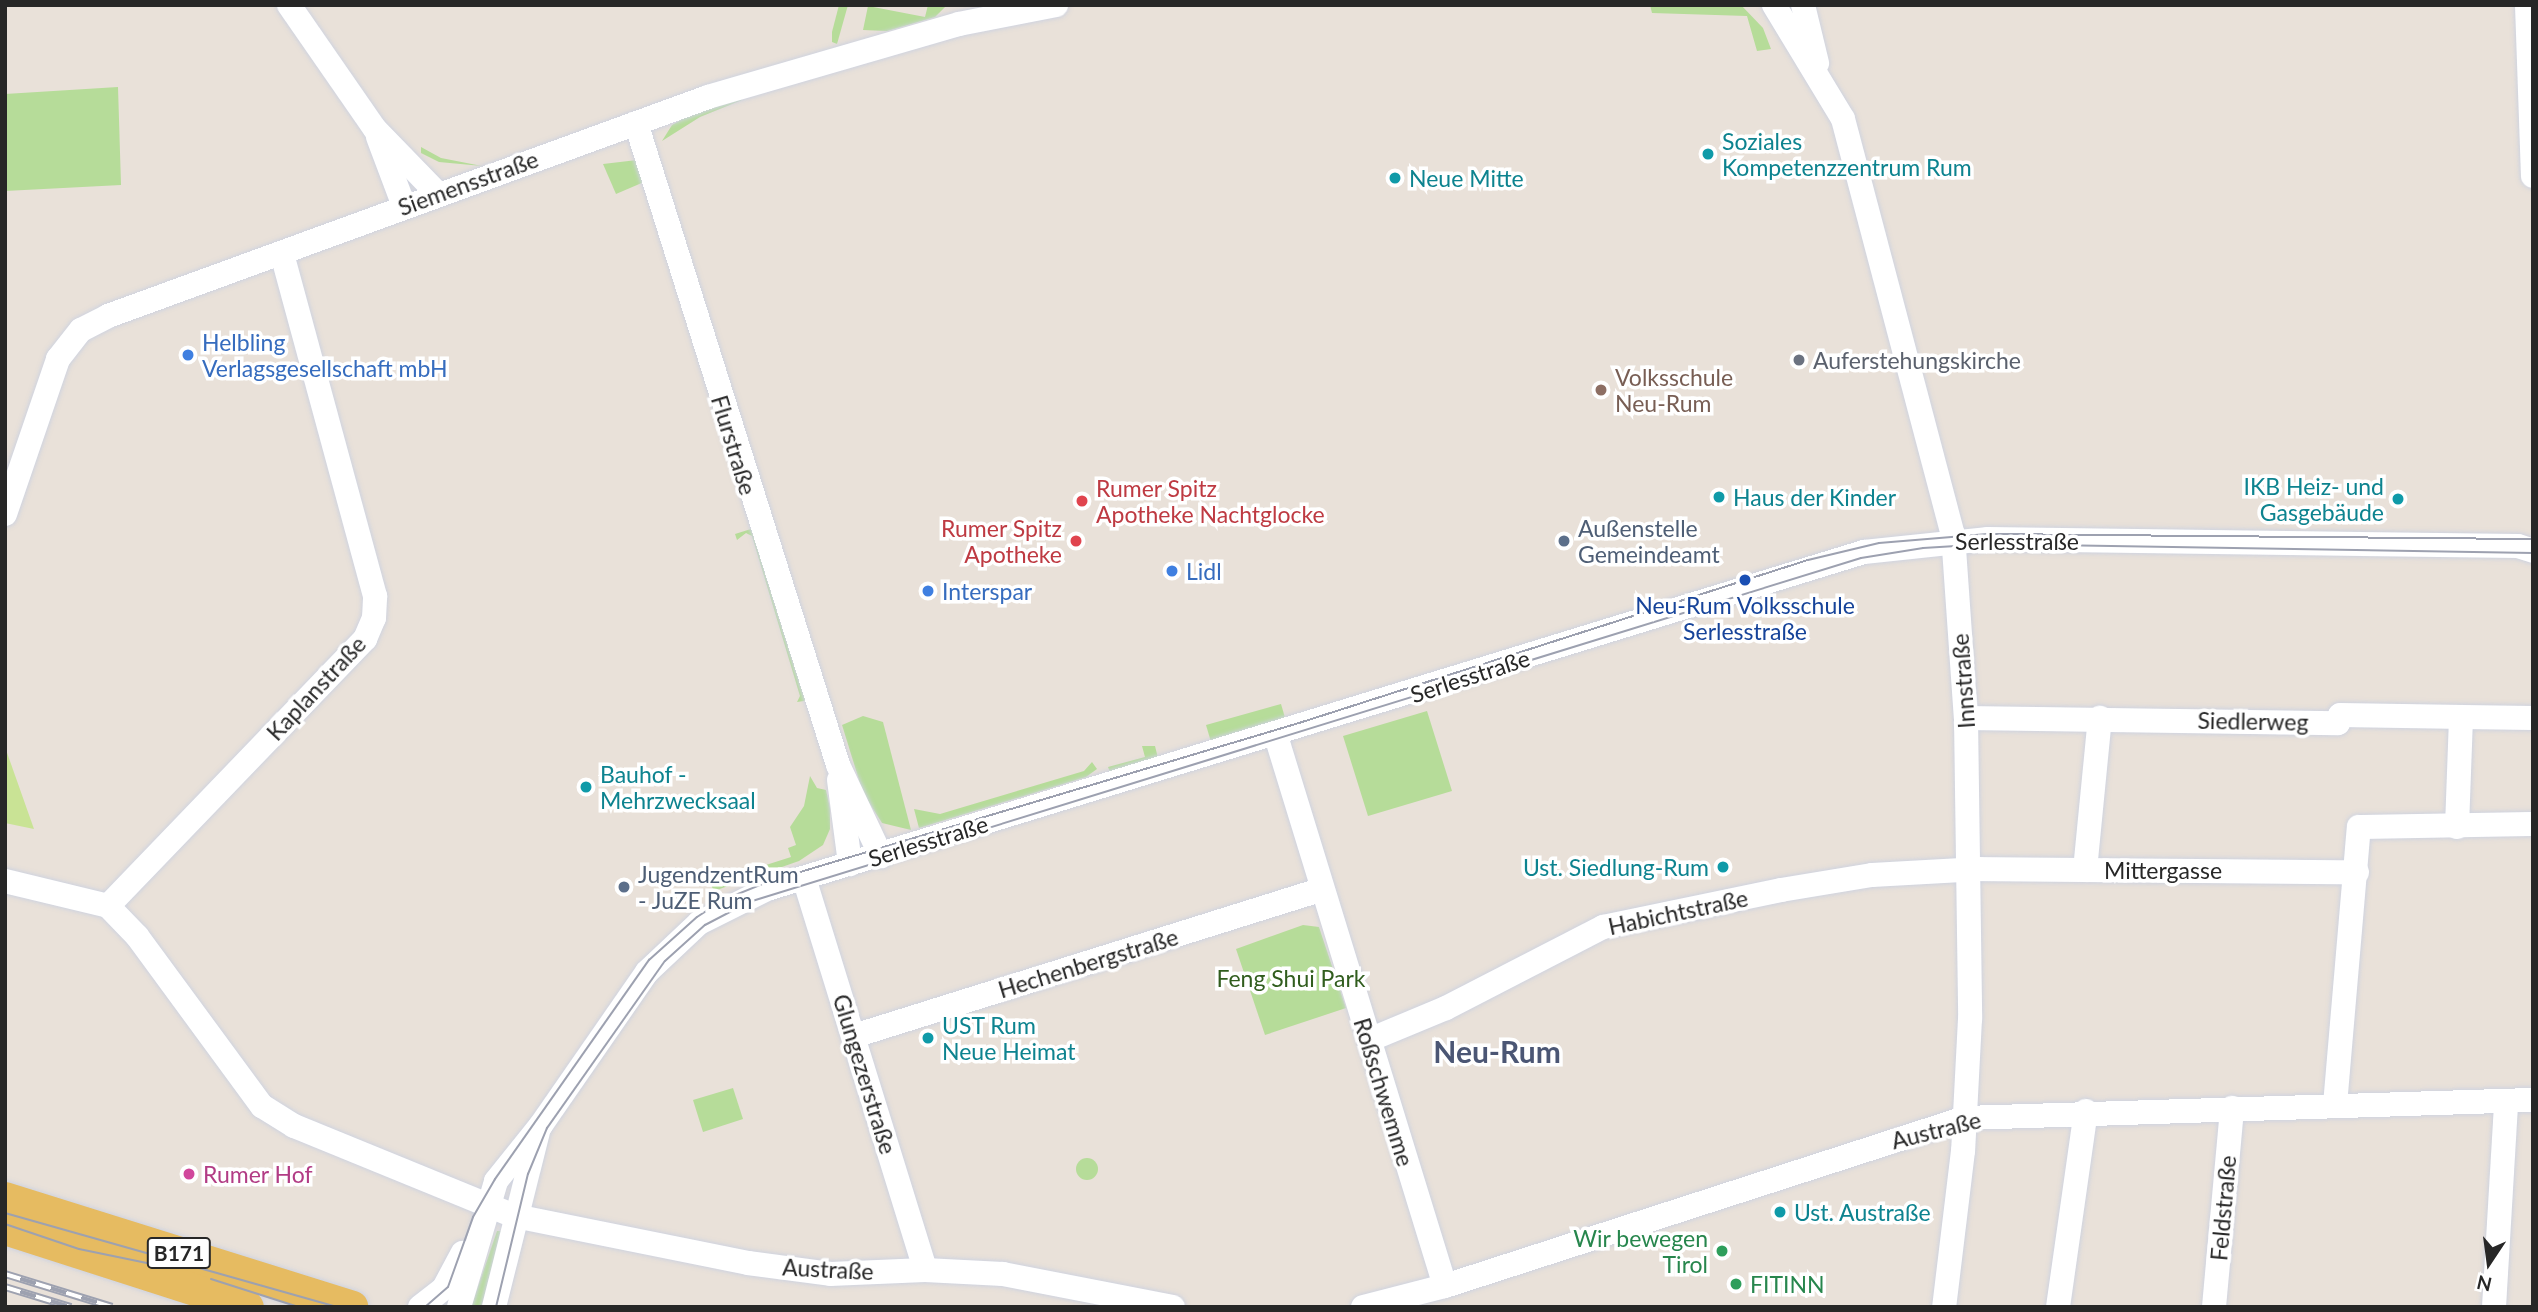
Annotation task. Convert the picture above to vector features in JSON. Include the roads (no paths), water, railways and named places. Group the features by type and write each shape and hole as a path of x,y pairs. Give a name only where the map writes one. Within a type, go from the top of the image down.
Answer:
{"main road":[{"name":"B171","path":"5,1198 352,1307"},
{"name":"B171","path":"5,1229 248,1307"}],"street":[{"path":"289,5 375,130 438,194"},
{"name":"Siemensstraße","path":"5,514 58,359 81,330 108,316 636,123 845,56 968,22 1056,5"},
{"name":"Innstraße","path":"1774,5 1788,34 1820,74 1843,119 1950,508 1966,718 1970,870 1965,1118 1944,1307"},
{"name":"Innstraße","path":"1803,5 1820,74"},
{"path":"2527,5 2533,176"},
{"name":"Flurstraße","path":"636,123 838,765 881,856"},
{"path":"375,130 404,206"},
{"name":"Kaplanstraße","path":"108,906 365,639 374,618 374,596 282,254"},
{"name":"Serlesstraße","path":"459,1307 496,1181 541,1125 647,972 676,942 735,902 804,878 1276,736 1834,559 1954,540 2528,546"},
{"name":"Siedlerweg","path":"1966,718 2338,723 2340,715 2533,718"},
{"path":"2457,827 2461,717"},
{"path":"2085,870 2100,718"},
{"name":"Roßschwemme","path":"1276,736 1445,1286"},
{"name":"Flurstraße","path":"838,765 850,864"},
{"path":"2335,1105 2359,827 2533,824"},
{"name":"Mittergasse","path":"1970,870 2357,872"},
{"name":"Habichtstraße","path":"1369,1040 1446,1008 1603,927 1872,876 1970,870"},
{"name":"Glungezerstraße","path":"804,878 925,1270"},
{"path":"5,881 108,906 138,936 262,1106 294,1126 487,1205"},
{"name":"Hechenbergstraße","path":"854,1036 1322,889"},
{"name":"Austraße","path":"1363,1307 1445,1286 1965,1118 2086,1111 2533,1100"},
{"path":"2494,1307 2506,1102"},
{"name":"Feldstraße","path":"2214,1307 2232,1108"},
{"path":"2058,1307 2086,1111"},
{"name":"Serlesstraße","path":"494,1307 515,1216 541,1125"},
{"name":"Serlesstraße","path":"420,1307 434,1298 452,1275 487,1205"},
{"name":"Austraße","path":"487,1205 515,1216 740,1262 822,1273 925,1270 1003,1274 1173,1307"}],"tram line":[{"path":"425,1307 448,1287 473,1217 495,1179 649,960 697,917 723,900 770,881 1299,723 1808,560 1879,543 1988,534 2533,539"},
{"path":"496,1307 528,1174 547,1128 665,961 705,925 749,902 1861,558 1923,548 1989,544 2533,553"},
{"path":"5,1213 338,1307"},
{"path":"5,1224 79,1249 171,1268"},
{"path":"211,1279 299,1307"}],"railway":[{"path":"5,1274 112,1307"},
{"path":"5,1287 71,1307"}],"place":[{"name":"Soziales Kompetenzzentrum Rum","path":"1708,154"},
{"name":"Neue Mitte","path":"1395,178"},
{"name":"Helbling Verlagsgesellschaft mbH","path":"188,355"},
{"name":"Auferstehungskirche","path":"1799,360"},
{"name":"Volksschule Neu-Rum","path":"1601,390"},
{"name":"Haus der Kinder","path":"1719,497"},
{"name":"IKB Heiz- und Gasgebäude","path":"2398,499"},
{"name":"Rumer Spitz Apotheke Nachtglocke","path":"1082,501"},
{"name":"Rumer Spitz Apotheke","path":"1076,541"},
{"name":"Außenstelle Gemeindeamt","path":"1564,541"},
{"name":"Lidl","path":"1172,571"},
{"name":"Neu-Rum Volksschule Serlesstraße","path":"1745,580"},
{"name":"Interspar","path":"928,591"},
{"name":"Bauhof - Mehrzwecksaal","path":"586,787"},
{"name":"Ust. Siedlung-Rum","path":"1723,867"},
{"name":"JugendzentRum - JuZE Rum","path":"624,887"},
{"name":"UST Rum Neue Heimat","path":"928,1038"},
{"name":"Rumer Hof","path":"189,1174"},
{"name":"Ust. Austraße","path":"1780,1212"},
{"name":"Wir bewegen Tirol","path":"1722,1251"},
{"name":"FITINN","path":"1736,1284"}],"district":[{"name":"Neu-Rum","path":"1497,1051"}],"park label":[{"name":"Feng Shui Park","path":"1291,978"}]}
